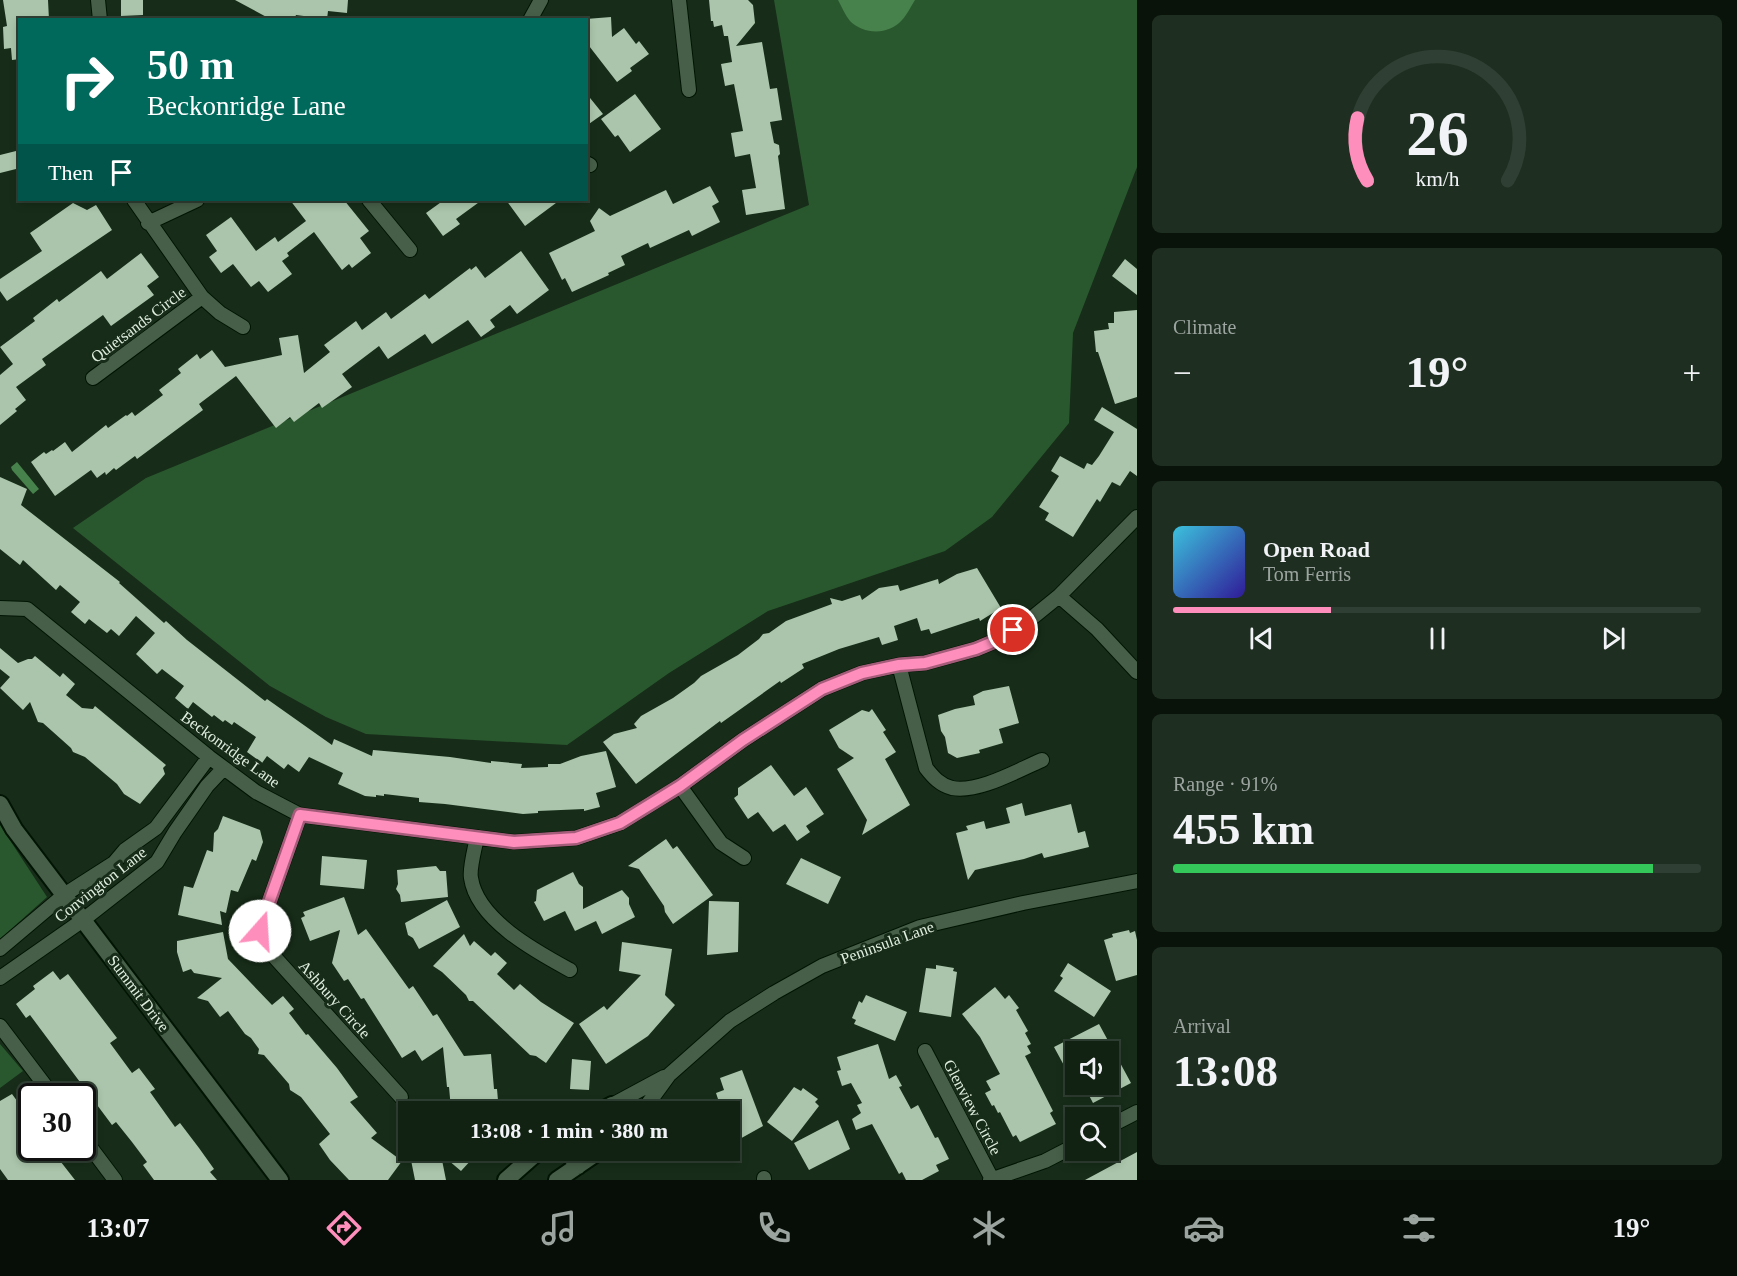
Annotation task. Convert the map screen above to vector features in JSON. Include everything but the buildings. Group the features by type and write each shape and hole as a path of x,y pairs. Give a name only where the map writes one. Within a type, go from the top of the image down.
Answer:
{"street":[{"path":"98,0 100,18"},
{"path":"531,18 541,0"},
{"path":"679,0 689,90"},
{"path":"135,201 202,297 220,313 243,327"},
{"path":"148,223 195,201"},
{"path":"370,201 410,250"},
{"name":"Quietsands Circle","path":"93,378 202,297"},
{"path":"1137,517 1059,596 1097,629 1137,672"},
{"name":"Beckonridge Lane","path":"0,608 27,609 209,757 256,792 300,815 514,842 576,838 620,823 680,786 743,740 822,689 862,673 899,665 925,663 992,643 1027,622 1059,596"},
{"path":"899,665 926,768 937,781 951,788 969,788 1042,760"},
{"name":"Convington Lane","path":"0,949 64,895 114,863 124,850 156,828 209,757"},
{"name":"Convington Lane","path":"2,972 39,952 158,862 207,786 224,768"},
{"path":"680,786 721,843 744,858"},
{"name":"Summit Drive","path":"0,804 14,828 280,1180"},
{"name":"Ashbury Circle","path":"300,815 267,908 260,921 260,931 270,952 401,1097"},
{"path":"147,833 163,851"},
{"path":"477,837 470,877 485,907 528,946 570,970"},
{"path":"117,859 133,880"},
{"name":"Peninsula Lane","path":"650,1101 669,1075 730,1021 822,966 920,927 1023,903 1137,881"},
{"path":"23,930 39,952"},
{"path":"0,1026 43,1083"},
{"name":"Glenview Circle","path":"925,1051 991,1180"},
{"name":"Peninsula Lane","path":"620,1101 669,1075"},
{"path":"1119,1121 1137,1112"},
{"path":"991,1180 1044,1161 1065,1150"},
{"path":"96,1155 115,1180"},
{"path":"515,1177 530,1161"},
{"path":"574,1161 578,1166"},
{"path":"557,1180 585,1161"}],"shaded area":[{"path":"774,0 1137,0 1137,167 1073,333 1069,423 992,517 945,551 768,611 669,673 567,745 366,734 326,717 270,686 73,528 146,478 809,205"},
{"path":"838,0 915,0 906,16 897,25 884,31 869,31 850,21"},
{"path":"17,462 39,489 33,494 12,470 11,467"},
{"path":"0,825 47,897 0,939"},
{"path":"0,1044 23,1071 0,1088"}],"route":[{"path":"260,931 260,921 267,908 300,815 514,842 576,838 620,823 680,786 743,740 822,689 862,673 899,665 925,663 976,649 1000,639 1013,630"}]}
